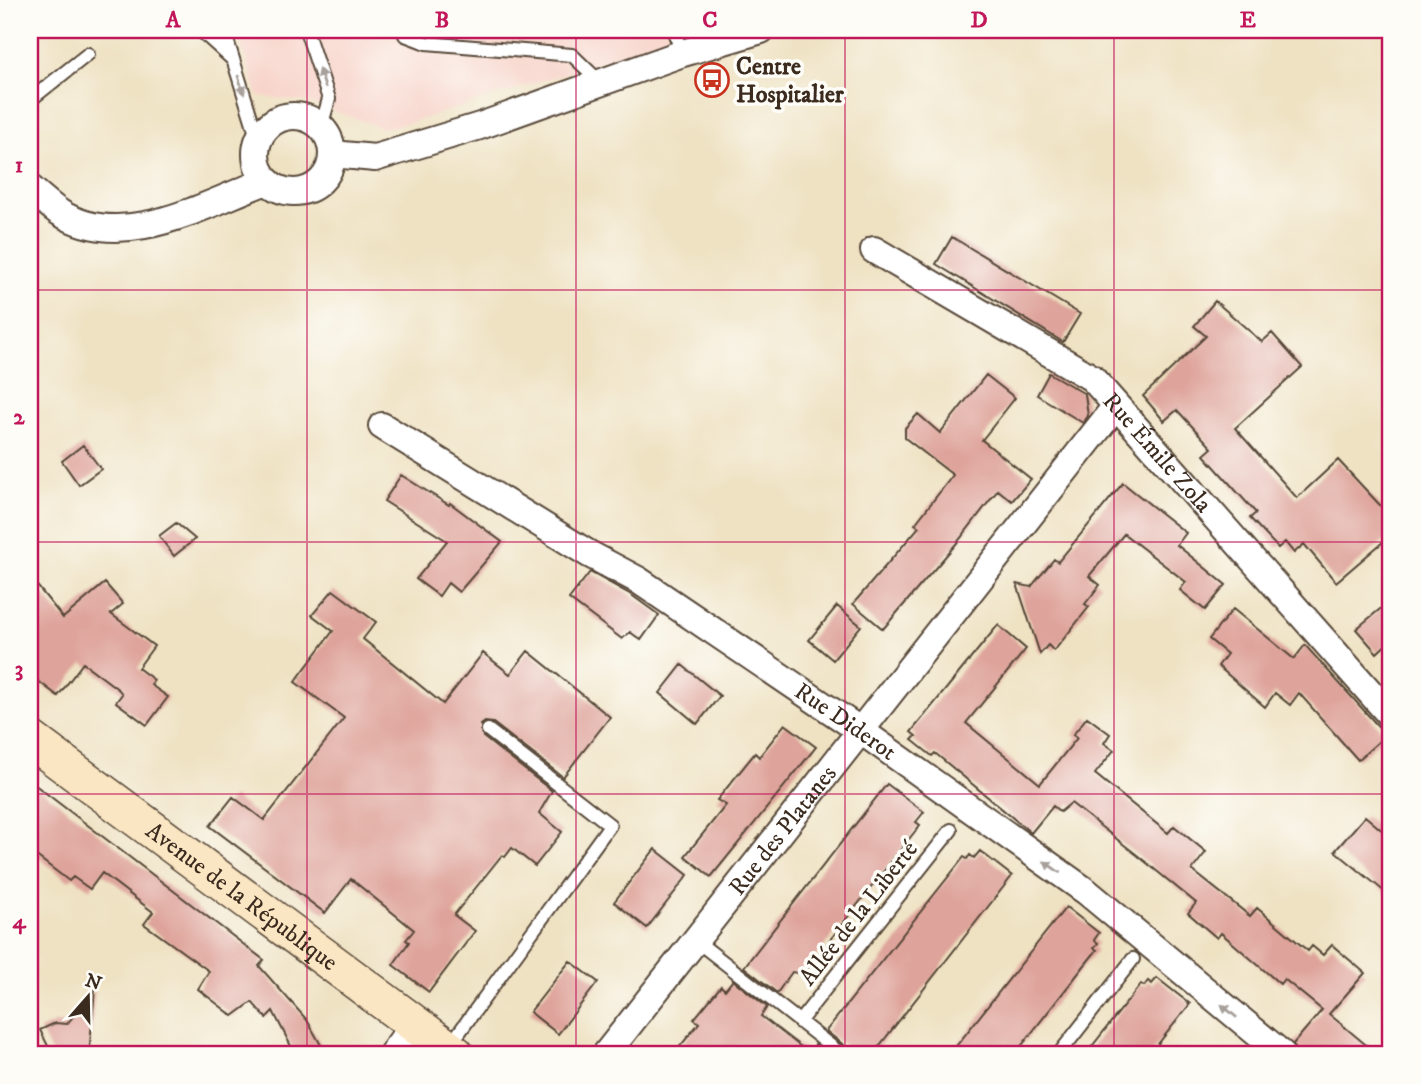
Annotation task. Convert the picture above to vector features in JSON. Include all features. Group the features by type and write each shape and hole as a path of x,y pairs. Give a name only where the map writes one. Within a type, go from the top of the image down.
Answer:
{"street":[{"path":"332,154 375,158 480,126 600,82 678,41 761,30"},
{"path":"286,116 311,119 321,127 331,144 332,154 327,173 312,188 288,192 267,181 257,162 258,139 265,129 286,116"},
{"path":"30,188 61,214 94,225 131,229 187,213 267,181"},
{"name":"Rue Émile Zola","path":"874,250 1092,378 1391,716"},
{"name":"Rue des Platanes","path":"606,1054 1116,406"},
{"name":"Rue Diderot","path":"382,426 589,554 638,580 861,731 1087,892 1282,1054"},
{"name":"Avenue de la République","path":"30,739 451,1051"},
{"path":"392,1054 414,1024"}],"lane":[{"path":"200,30 233,60"},
{"path":"224,30 258,139"},
{"path":"306,30 329,99 321,127"},
{"path":"405,34 426,43 572,55 600,82"},
{"path":"30,100 88,54"},
{"path":"451,1051 610,825 488,730"},
{"name":"Allée de la Liberté","path":"799,1022 951,830"},
{"path":"694,939 841,1054"},
{"path":"1059,1054 1133,960"}],"shaded area":[{"path":"236,30 702,30 413,122 383,128 307,102 258,96"}],"building":[{"path":"952,237 1080,314 1063,342 936,264"},
{"path":"1215,301 1262,342 1272,333 1302,367 1235,428 1297,498 1338,460 1391,517 1391,535 1336,582 1304,544 1294,553 1285,542 1278,548 1250,518 1256,513 1204,455 1212,448 1177,410 1164,421 1143,396 1206,336 1194,326"},
{"path":"1049,373 1085,394 1088,416 1083,423 1037,395"},
{"path":"986,375 1015,398 982,440 1031,479 1012,501 998,490 883,629 853,604 919,527 915,524 953,475 905,438 905,428 918,414 940,433"},
{"path":"83,445 101,469 79,485 62,461"},
{"path":"401,475 449,505 450,503 502,542 459,592 448,583 439,596 416,579 447,541 384,501"},
{"path":"1123,483 1186,533 1177,545 1226,585 1205,610 1180,590 1186,582 1124,534 1089,576 1100,585 1085,604 1089,607 1054,651 1048,645 1040,654 1017,584 1031,587 1054,559 1058,562"},
{"path":"176,523 195,539 174,556 159,536"},
{"path":"590,572 630,594 659,615 641,640 630,632 622,639 569,599"},
{"path":"30,577 63,618 105,583 123,604 111,614 154,646 138,668 154,680 151,685 168,697 147,725 116,702 122,694 119,690 83,663 58,696 30,675"},
{"path":"333,590 376,622 363,639 443,704 483,653 510,674 528,651 610,717 563,777 493,723 485,722 481,725 483,737 552,791 539,813 562,832 535,866 512,848 505,857 502,855 454,915 475,931 429,992 393,965 414,930 351,879 325,913 210,826 233,797 264,820 344,718 295,682 333,631 312,615"},
{"path":"1391,600 1391,640 1377,653 1356,629"},
{"path":"837,606 861,626 833,660 809,640"},
{"path":"1233,609 1294,659 1305,645 1386,735 1358,760 1299,693 1290,705 1275,693 1265,707 1218,666 1227,654 1209,639"},
{"path":"998,625 1026,649 966,723 1040,784 1077,738 1073,735 1087,717 1110,734 1104,743 1114,750 1095,774 1168,833 1174,826 1206,852 1192,870 1250,916 1257,908 1308,951 1312,946 1323,955 1332,945 1365,973 1329,1014 1377,1054 1297,1054 1293,1044 1322,1010 1284,979 1280,984 1221,933 1217,938 1188,913 1196,903 1071,803 1060,812 1053,806 1031,833 935,753 932,756 912,740 916,736 911,732"},
{"path":"682,665 720,696 697,724 660,693"},
{"path":"785,724 816,747 711,877 685,856 726,805 717,800 755,753 759,757"},
{"path":"30,781 264,960 259,966 307,1020 326,1054 295,1054 273,1011 266,1018 252,1002 233,1016 198,989 209,971 144,924 153,912 102,873 90,889 73,877 69,881 30,851"},
{"path":"887,784 924,812 916,822 920,825 803,974 792,972 777,993 744,967"},
{"path":"1365,816 1391,838 1391,897 1335,851"},
{"path":"655,849 688,875 647,928 614,902"},
{"path":"980,851 1012,876 873,1054 850,1054 846,1047 826,1031 964,857 967,859 970,855 974,858"},
{"path":"1066,907 1099,933 1094,940 1098,943 1094,948 1097,950 1015,1054 950,1054"},
{"path":"570,961 598,982 558,1034 530,1012"},
{"path":"1157,978 1190,1004 1150,1054 1086,1054 1141,984 1144,986 1148,981 1152,984"},
{"path":"733,980 767,1007 761,1016 809,1053 815,1045 827,1054 674,1054 699,1023 694,1019 721,986 725,990"},
{"path":"95,989 89,1054 52,1054 40,1030 55,1023 67,1024"}],"place":[{"name":"Centre Hospitalier","path":"712,80"}]}
